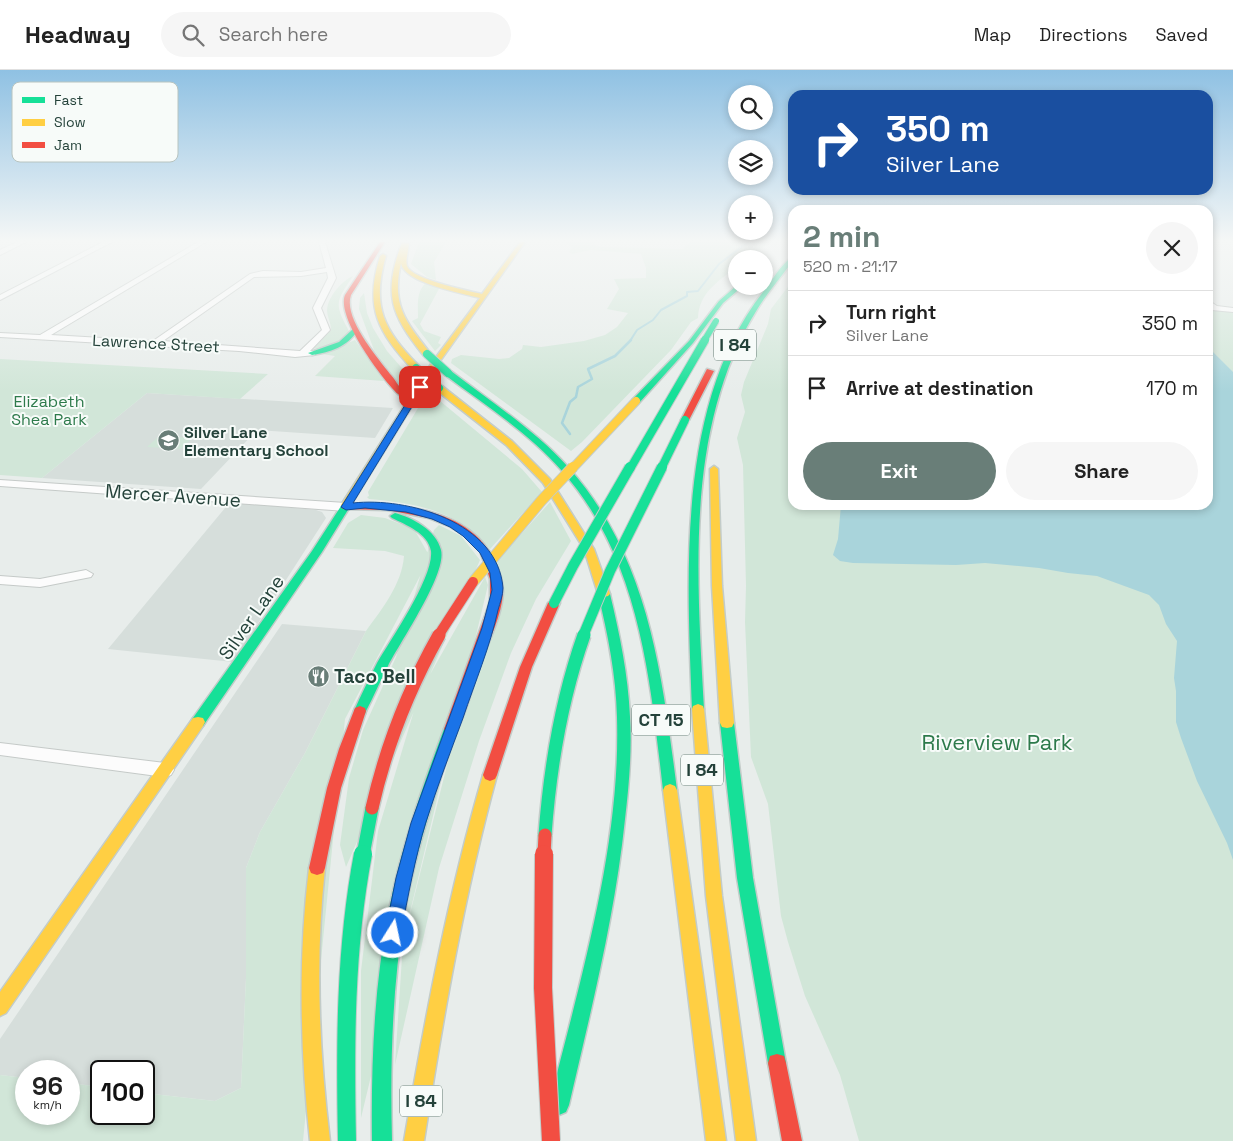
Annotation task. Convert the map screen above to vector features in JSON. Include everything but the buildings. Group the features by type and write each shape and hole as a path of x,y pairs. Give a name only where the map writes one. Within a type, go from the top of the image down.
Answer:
{"main road":[{"path":"351,292 345,301 346,317 402,394 413,399"},
{"name":"CT 15","path":"374,292 380,320 388,335 416,368 522,454 547,481 564,505 594,559 603,584 618,654 623,701 623,742 613,855 595,948 551,1141"},
{"name":"CT 15","path":"393,292 394,299 405,325 427,354 448,373 534,438 570,474 598,511 611,533 633,584 648,634 658,695 716,1141"},
{"path":"467,292 485,297"},
{"name":"Silver Lane","path":"0,1007 287,596 346,507 441,354 488,292"},
{"name":"I 84","path":"746,1141 721,963 706,836 697,698 694,585 695,521 701,462 714,398 733,349 765,292"},
{"name":"I 84","path":"414,1141 459,893 488,779 517,690 554,603 573,566 712,321 733,295"},
{"path":"551,1141 543,1018 541,909 546,826 559,730 573,670 596,604 723,346 740,321 759,300"},
{"path":"347,1141 345,1030 349,959 359,875 372,807 382,772 415,680 451,614 494,556 712,321"},
{"path":"307,354 341,345 351,337 355,330"},
{"path":"714,398 716,427 714,468 715,530 723,667 732,767 754,938 792,1141"},
{"path":"346,507 365,505 406,510 450,523 467,534 485,552 492,564 497,582 496,599 488,628 429,790 413,844 396,914 387,978 381,1056 382,1141"},
{"path":"320,1141 312,1060 310,933 323,833 350,733 364,700 430,577 436,558 434,546 430,538 412,523 388,514 360,511 346,507"},
{"path":"404,1130 427,1061"}],"street":[{"path":"0,298 12,292"},
{"path":"42,337 118,292"},
{"path":"155,343 228,292"},
{"path":"307,354 326,330 318,308 320,299 325,292"},
{"path":"1213,306 1233,310"},
{"name":"Lawrence Street","path":"0,335 239,348 307,354"},
{"name":"Mercer Avenue","path":"0,483 346,507"},
{"path":"0,580 40,583 86,574"},
{"path":"0,749 165,770"}],"shaded area":[{"name":"Silver Lane Elementary School","path":"147,393 393,408 375,438 257,430 201,489 42,478"},
{"path":"230,502 316,510 322,512 326,518 233,662 108,649"},
{"path":"282,624 366,631 305,753 260,832 246,868 246,978 241,1088 215,1101 155,1094 155,1060 90,1060 90,1086 80,1084 80,1060 15,1060 15,1077 0,1075 0,1039"}],"green space":[{"path":"335,292 343,292 340,298 339,309 350,333 341,342 313,349 331,330 327,310"},
{"path":"420,292 437,292 420,324 424,331 441,337 438,343 441,345 435,351 412,321 418,318"},
{"path":"617,292 708,292 702,301 698,318 691,322 671,350 571,451 451,363 452,359 461,355 499,359 509,358 522,349 523,345 541,347 584,341 605,335 617,327 628,313 607,309"},
{"name":"Riverview Park","path":"784,292 788,292 788,510 1213,510 1213,309 1233,311 1233,1141 859,1141 840,1075 805,996 788,942 781,916 768,804 751,757 745,622 743,465 737,438 745,412 741,395 744,382 768,324 771,309"},
{"path":"364,293 367,313 373,328 387,351 415,383 411,389 402,389 374,350 359,309 360,298"},
{"path":"355,340 384,381 315,376 335,356 322,354"},
{"name":"Elizabeth Shea Park","path":"0,359 268,374 240,399 147,393 42,478 0,475"},
{"path":"427,393 434,396 522,469 542,492 490,549 465,526 436,511 403,503 369,499 367,497 369,496 368,492"},
{"path":"159,436 192,438 181,449 147,447"},
{"path":"550,502 571,541 536,599 511,653 479,741 439,868 395,1065 403,942 498,560"},
{"path":"361,515 385,518 414,529 430,557 345,719 303,1141 0,1141 0,1075 15,1077 15,1125 80,1125 80,1084 90,1086 90,1125 155,1125 155,1094 215,1101 241,1088 246,978 246,868 260,832 305,753 366,631 390,596 399,576 404,556 385,551 333,548 348,523"},
{"path":"439,525 461,536 480,560 346,867 340,845 349,778 363,730 396,657 434,530"},
{"path":"485,577 488,585 361,1118 361,971 378,831 419,694"}],"water":[{"path":"1213,352 1233,372 1233,860 1227,843 1197,781 1176,722 1174,678 1177,641 1166,624 1159,605 1149,595 1097,576 1039,568 985,563 956,565 853,563 840,561 833,555 838,539 841,510 1213,510"}],"waterway":[{"path":"630,341 637,330 653,320 661,310 687,296 687,292"},
{"path":"570,434 562,423 570,402 576,397 578,387 592,379 588,369 615,356 630,341"}],"traffic: fast":[{"path":"698,709 694,590 695,531 700,472 710,414 728,359 755,307 767,292"},
{"path":"636,401 691,342 721,302 729,295"},
{"path":"554,603 573,566 716,321"},
{"path":"312,353 342,344 355,330"},
{"path":"427,354 448,373"},
{"path":"416,368 439,388"},
{"path":"448,373 523,431 565,469 592,503 614,540 630,579 643,620 659,705 670,790"},
{"path":"545,835 554,754 564,701 579,648 610,571 685,420"},
{"path":"198,722 317,552 346,505"},
{"path":"360,711 382,666 429,582 435,566 436,550 429,536 416,526 395,516"},
{"path":"559,1105 603,916 614,850 622,783 624,718 618,654 604,594"},
{"path":"727,723 745,878 777,1063"},
{"path":"382,1141 383,1026 392,939 407,864 420,818 451,729"},
{"path":"347,1141 346,1038 349,962 357,888 372,808"}],"traffic: slow":[{"path":"376,292 380,317 386,330 394,343 416,368"},
{"path":"394,292 399,314 415,340 427,354"},
{"path":"466,292 485,297"},
{"path":"346,505 435,364 487,292"},
{"path":"439,388 509,443 547,481 589,549 604,594"},
{"path":"473,582 541,501 636,401"},
{"path":"714,469 717,586 727,723"},
{"path":"698,709 714,896 746,1141"},
{"path":"0,1007 198,722"},
{"path":"414,1141 437,1003 455,911 490,775"},
{"path":"670,790 716,1141"},
{"path":"317,868 310,936 309,1004 313,1073 320,1141"}],"traffic: jam":[{"path":"350,292 346,300 347,310 358,334 402,394 413,399"},
{"path":"685,420 710,371"},
{"path":"346,507 387,508 410,511 432,516 453,524 470,535 484,550 493,569 497,585 496,602 491,621 451,729"},
{"path":"372,808 379,778 398,719 439,634 473,582"},
{"path":"490,775 526,667 554,603"},
{"path":"317,868 334,788 360,711"},
{"path":"545,835 542,950 544,1027 551,1141"},
{"path":"777,1063 792,1141"}],"place":[{"name":"Silver Lane Elementary School","path":"168,441"},
{"name":"Taco Bell","path":"318,676"}],"route":[{"path":"393,933 418,823 488,628 494,610 497,590 495,573 489,558 473,539 454,525 415,511 365,505 346,507 420,387"}]}
